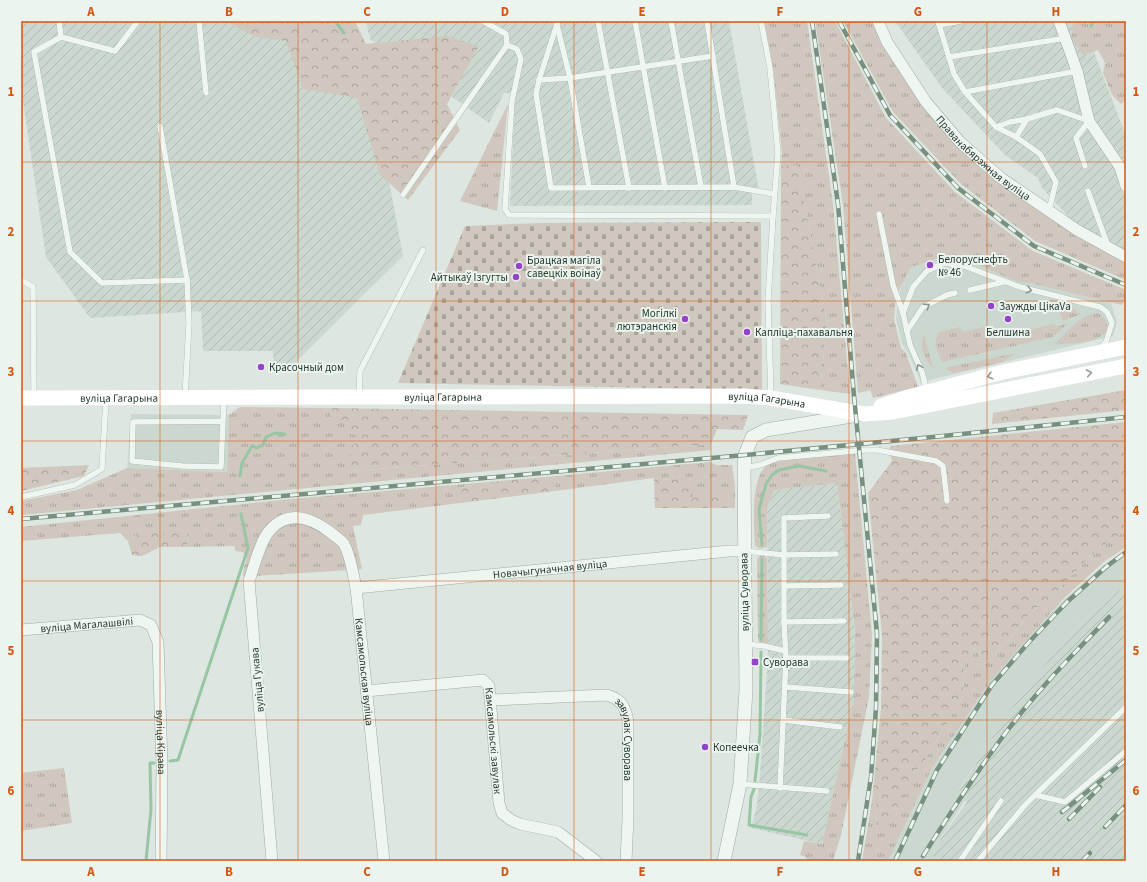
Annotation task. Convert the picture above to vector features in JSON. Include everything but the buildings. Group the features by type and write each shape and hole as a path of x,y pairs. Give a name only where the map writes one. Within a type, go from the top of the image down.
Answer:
{"main road":[{"path":"929,398 1003,372 1125,347"},
{"path":"864,414 886,404 1028,385 1126,366"},
{"path":"1028,367 1022,372 1021,377 1028,385"},
{"name":"вуліца Гагарына","path":"28,398 745,396 771,398 864,414"}],"street":[{"name":"Праванабярэжная вуліца","path":"878,21 887,42 926,102 960,142 1001,178 1077,230 1126,257"},
{"path":"1059,21 1077,71 1089,121 1120,168 1126,186"},
{"name":"вуліца Суворава","path":"724,861 740,784 746,690 744,551 745,455 752,437 766,430 864,414"},
{"name":"Камсамольская вуліца","path":"292,517 306,518 322,526 343,542 349,555 356,588 384,861"},
{"name":"вуліца Гукава","path":"272,861 249,581 258,552 268,531 279,521 292,517"},
{"name":"Новачыгуначная вуліца","path":"356,588 729,551 744,551"},
{"name":"вуліца Магалашвілі","path":"21,630 140,620 151,625"},
{"name":"вуліца Кірава","path":"151,625 158,642 162,765 161,861"},
{"name":"Камсамольскі завулак","path":"366,691 483,680 489,686 499,803 502,813 511,820 520,824 558,832 596,861"},
{"name":"завулак Суворава","path":"490,700 607,695 617,698 623,704 628,721 628,819 626,861"}],"lane":[{"path":"59,21 61,37"},
{"path":"138,21 115,51 61,37 34,52 70,252 102,282 187,280"},
{"path":"199,21 206,93"},
{"path":"403,195 507,45 506,34 483,21"},
{"path":"598,21 628,188"},
{"path":"635,21 665,188"},
{"path":"671,21 701,187"},
{"path":"707,21 734,187"},
{"path":"760,21 770,68 778,153 774,194 768,301 771,398"},
{"path":"961,21 938,23 954,74 965,92 996,127 1016,137 1040,154 1056,182 1049,210"},
{"path":"558,22 539,80 536,94 551,188 734,187 774,194"},
{"path":"558,22 570,78 589,187"},
{"path":"949,57 1066,38"},
{"path":"507,45 517,50 521,59 512,101 505,209 509,214 773,216"},
{"path":"539,80 570,78 713,56"},
{"path":"965,92 1077,71"},
{"path":"996,127 1057,110 1089,121 1076,138 1085,166"},
{"path":"1016,137 1027,119"},
{"path":"160,126 187,280 189,323 185,398"},
{"path":"1088,191 1108,246"},
{"path":"879,214 893,285 903,313 910,345 922,372 929,398"},
{"path":"359,397 360,371 423,250"},
{"path":"903,313 913,287 927,271 944,263 964,266 1020,288 1100,307 1107,312 1112,323 1106,342 1095,354"},
{"path":"21,280 33,287 28,398"},
{"path":"970,290 1005,282"},
{"path":"907,331 923,307 947,295 955,293"},
{"path":"21,497 74,485 102,469 106,398"},
{"path":"224,398 224,421 221,467 182,466 132,461 133,422 224,421"},
{"path":"744,468 760,465 778,458 877,450 936,461 944,466 947,501"},
{"path":"780,788 786,687 784,622 784,518 828,516"},
{"path":"744,551 784,555 836,554"},
{"path":"785,586 841,585"},
{"path":"784,622 844,621"},
{"path":"745,644 785,650"},
{"path":"786,658 847,658"},
{"path":"786,687 851,692"},
{"path":"978,861 1035,795 1126,707"},
{"path":"784,720 840,727"},
{"path":"1035,795 1066,802 1126,751"},
{"path":"740,784 827,792"},
{"path":"960,861 1001,801"}],"shaded area":[{"path":"21,21 306,21 369,72 403,256 294,364 274,369 273,351 203,351 201,311 90,318 46,257 21,88"},
{"path":"366,21 729,21 759,191 752,192 752,205 510,206 515,93 504,93 489,123 370,39"},
{"path":"895,21 1082,21 1126,136 1126,253 1079,228 1042,188 1038,178 1005,155 942,88"},
{"path":"950,251 1110,300 1117,322 1113,336 921,382 908,353 902,344 896,319 898,296 910,264"},
{"path":"131,414 229,415 227,472 127,468"},
{"path":"837,483 855,629 854,698 822,844 751,828 756,810 759,789 768,657 767,508 774,490"},
{"path":"1126,550 1126,585 1078,625 999,726 957,793 965,800 935,847 934,856 942,861 888,861 932,768 989,683 1058,605 1104,565"},
{"path":"1126,585 1126,861 942,861 934,856 935,847 967,802 957,794 999,726 1035,677 1078,625"}],"green space":[{"path":"225,21 355,21 366,44 447,36 479,46 447,104 460,130 408,200 380,175 357,98 303,89 286,41 256,37"},
{"path":"764,21 807,21 833,204 850,394 820,390 827,322 797,166 781,166 782,154 773,68"},
{"path":"815,21 835,21 886,118 955,192 1033,251 1126,290 1126,297 1122,305 1016,281 952,254 911,267 896,296 894,319 901,348 906,353 918,387 873,398 870,390 858,393 843,205"},
{"path":"843,21 874,21 958,143 1126,261 1126,280 1035,241 961,184 893,112"},
{"path":"1074,21 1126,21 1126,99 1121,104 1112,95 1103,73 1105,63 1098,50 1083,55 1071,38"},
{"path":"508,104 497,211 460,201"},
{"path":"797,165 827,322 820,390 780,384 781,166"},
{"path":"761,222 762,390 398,383 465,226 539,223"},
{"path":"1069,306 1081,314 1063,321 1059,311 1062,307"},
{"path":"1098,313 1106,320 1107,325 1107,331 1102,336 1089,341 1054,344 1079,321 1091,314"},
{"path":"1069,323 1053,337 942,362 936,347 936,340 939,332 960,327 962,332 988,326 991,339 1054,324 1056,327"},
{"path":"924,334 933,368 923,352 922,343"},
{"path":"1016,353 1003,362 954,373 944,368"},
{"path":"1126,390 1126,410 992,424 993,413"},
{"path":"240,407 333,408 330,415 349,420 364,439 350,471 711,444 711,450 21,515 21,501 77,490 127,468 227,472 229,415"},
{"path":"333,408 748,415 743,430 717,429 711,444 350,471 351,446 364,439 350,433 349,420 335,421 330,415"},
{"path":"1126,422 1126,530 1095,551 1050,599 1033,610 991,660 977,668 980,651 976,648 965,661 963,696 923,763 909,778 912,781 897,809 892,810 880,832 876,831 877,805 872,801 881,708 882,635 868,493 892,461 889,449 891,446"},
{"path":"855,453 872,635 869,697 841,835 833,861 807,861 806,857 800,855 804,841 822,844 854,698 855,629 837,483 774,490 767,508 767,547 762,548 755,546 755,491 762,471 767,465 783,460"},
{"path":"710,462 716,465 732,465 735,486 735,508 730,508 729,495 690,498 684,475 667,480 654,478 555,491 554,483 545,477"},
{"path":"89,465 84,476 21,491 21,468"},
{"path":"684,475 692,480 690,498 719,490 729,495 730,508 655,508 654,478 667,480"},
{"path":"545,477 554,483 555,491 460,503 459,493 466,484"},
{"path":"466,484 459,493 460,503 363,515 361,525 353,526 362,569 354,570 351,554 323,524 278,517 247,577 243,577 247,559 243,552 235,551 235,546 186,547 189,539 184,531 163,536 146,527 128,541 120,533 21,541 21,527 291,499"},
{"path":"305,521 341,544 350,570 255,576 271,533 281,523"},
{"path":"146,527 161,530 163,535 184,531 189,539 186,547 160,547 142,556 132,555 128,541"},
{"path":"1126,530 1126,547 1105,561 1063,599 989,683 932,768 888,861 862,861 872,801 877,805 876,831 892,810 897,809 911,781 909,778 923,763 963,696 965,661 976,648 980,650 977,668 991,660 1033,610 1050,599 1095,551"},
{"path":"760,556 765,556 767,559 768,644 759,642 758,639 757,559"},
{"path":"64,768 72,823 21,831 21,773"}],"waterway":[{"path":"335,21 344,33"},
{"path":"1091,26 1094,21"},
{"path":"240,476 242,463 252,446 257,448 263,445 266,437 275,433 285,434"},
{"path":"762,545 759,509 766,484 772,475 779,470 799,466 826,471"},
{"path":"170,761 178,760 248,548 241,514"},
{"path":"761,640 762,559"},
{"path":"755,781 760,734 761,652"},
{"path":"146,861 151,809 150,763 154,763"},
{"path":"754,789 751,797 749,825 807,835"}],"railway":[{"path":"812,21 838,204 854,396 877,634 876,708 871,777 858,861"},
{"path":"839,21 890,115 958,188 1034,246 1126,285"},
{"path":"21,519 745,455 1126,417"},
{"path":"895,861 937,770 992,685 1029,642 1067,602 1106,567 1126,552"},
{"path":"923,856 972,780 1016,719 1054,674 1109,617"},
{"path":"1062,812 1126,760"},
{"path":"1069,819 1100,787"},
{"path":"1105,827 1126,805"},
{"path":"1082,861 1090,853"}],"place":[{"name":"Белоруснефть № 46","path":"930,265"},
{"name":"Брацкая магіла савецкіх воінаў","path":"519,266"},
{"name":"Айтыкаў Ізгугты","path":"516,277"},
{"name":"Заужды ЦікаVа","path":"991,306"},
{"name":"Могілкі лютэранскія","path":"685,319"},
{"name":"Белшина","path":"1008,319"},
{"name":"Капліца-пахавальня","path":"747,332"},
{"name":"Красочный дом","path":"261,367"},
{"name":"Суворава","path":"755,662"},
{"name":"Копеечка","path":"705,747"}]}
